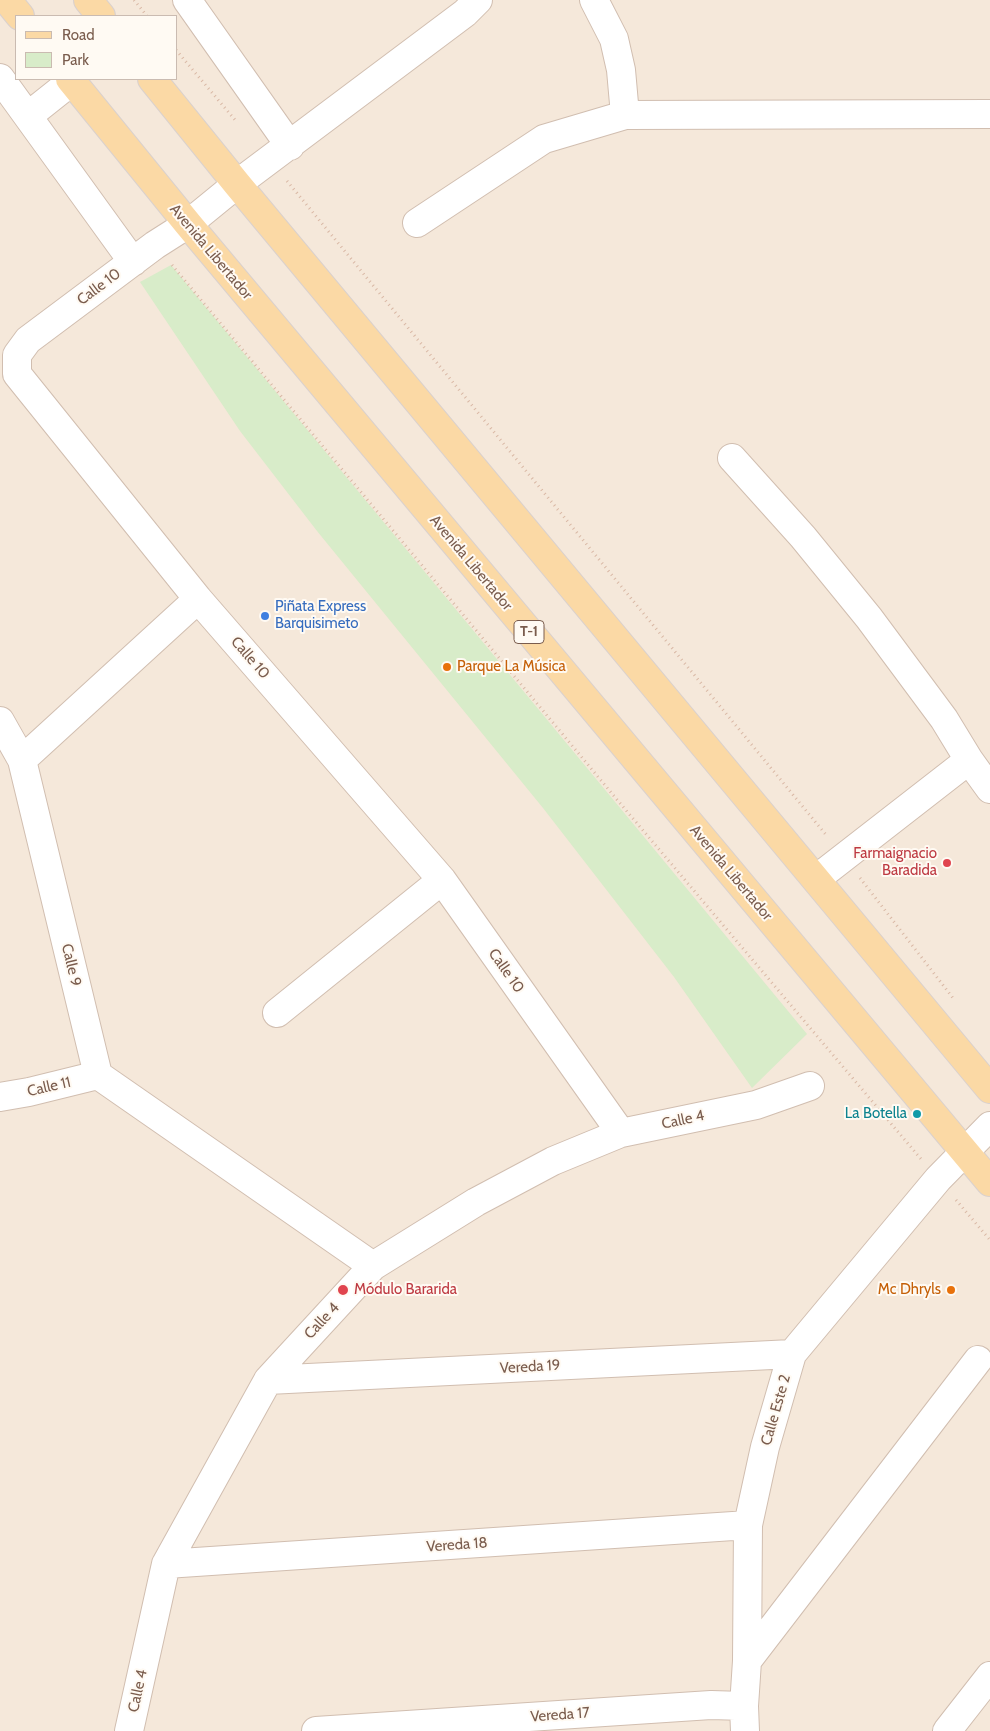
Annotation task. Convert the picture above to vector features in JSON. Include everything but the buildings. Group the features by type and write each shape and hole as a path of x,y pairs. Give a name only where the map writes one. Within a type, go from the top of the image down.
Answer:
{"main road":[{"path":"6,0 19,15"},
{"path":"88,0 100,15"},
{"name":"Avenida Libertador","path":"71,80 188,224 990,1182"},
{"path":"153,80 237,184 990,1089"}],"street":[{"path":"0,4 6,0"},
{"path":"187,0 280,153"},
{"name":"Calle 10","path":"478,0 465,13 237,184 188,224 155,245 28,340 17,354 16,374 198,599 442,880 620,1134"},
{"path":"594,0 614,39 625,115"},
{"path":"0,78 133,262"},
{"path":"28,116 71,80"},
{"path":"417,224 544,139 625,115 990,114"},
{"path":"732,458 803,537 869,618 944,720 968,760 990,790"},
{"path":"22,760 198,599"},
{"name":"Calle 9","path":"0,721 22,760 98,1075"},
{"path":"816,879 968,760"},
{"path":"277,1013 442,880"},
{"path":"98,1075 373,1266"},
{"name":"Calle 11","path":"0,1097 98,1075"},
{"name":"Calle 4","path":"129,1731 166,1564 268,1380 373,1266 476,1202 544,1165 620,1134 756,1105 810,1086"},
{"name":"Calle Este 2","path":"745,1719 748,1526 765,1447 792,1354 938,1179 990,1126"},
{"name":"Vereda 19","path":"268,1380 792,1354"},
{"path":"747,1661 978,1360"},
{"name":"Vereda 18","path":"166,1564 748,1526"},
{"path":"947,1731 990,1676"},
{"name":"Vereda 17","path":"316,1731 711,1705 745,1719"}],"path":[{"path":"134,0 146,15"},
{"path":"178,52 238,124"},
{"path":"280,153 844,857 957,1002"},
{"path":"155,245 618,802 990,1240"}],"shaded area":[{"path":"0,0 990,0 990,1731 0,1731"}],"green space":[{"path":"171,265 807,1034 752,1088 674,977 543,808 317,531 240,431 140,282"}],"place":[{"name":"Piñata Express Barquisimeto","path":"265,616"},
{"name":"Parque La Música","path":"447,667"},
{"name":"Farmaignacio Baradida","path":"947,863"},
{"name":"La Botella","path":"917,1114"},
{"name":"Módulo Bararida","path":"343,1290"},
{"name":"Mc Dhryls","path":"951,1290"}]}
